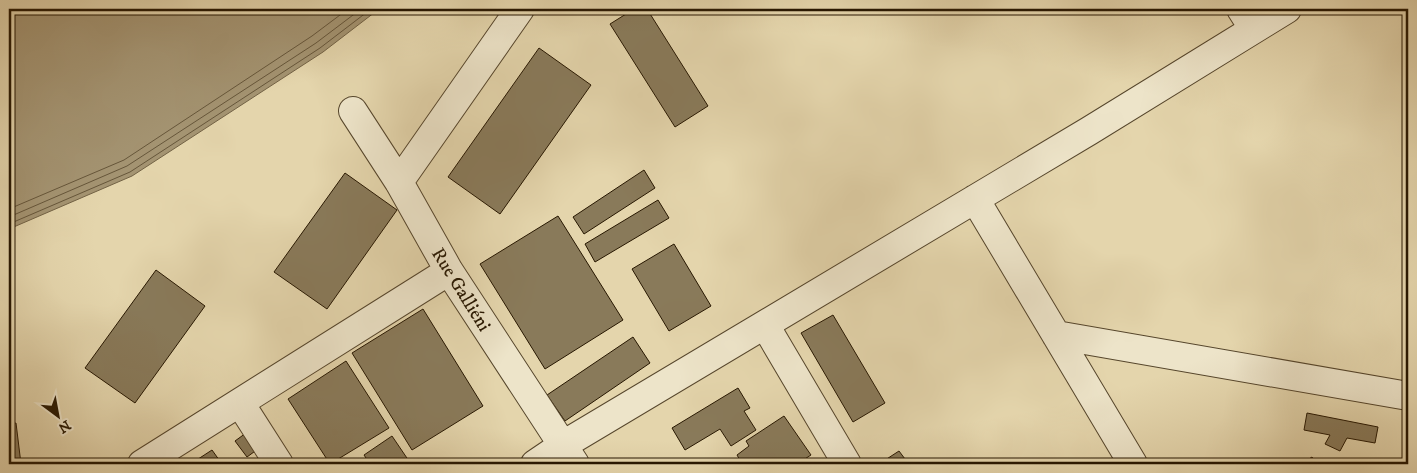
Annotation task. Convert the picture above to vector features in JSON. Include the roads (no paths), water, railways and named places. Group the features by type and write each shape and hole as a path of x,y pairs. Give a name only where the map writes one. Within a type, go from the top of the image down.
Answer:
{"street":[{"path":"399,182 520,9"},
{"path":"535,464 569,455 765,325 1098,126 1247,19 1287,9"},
{"name":"Rue Galliéni","path":"353,111 399,182 449,271 569,455"},
{"path":"975,199 1133,464"},
{"path":"142,464 449,271"},
{"path":"765,325 844,463"},
{"path":"1056,335 1407,399"},
{"path":"240,403 280,464"}],"water":[{"path":"9,9 379,9 323,52 132,176 9,229"}]}
